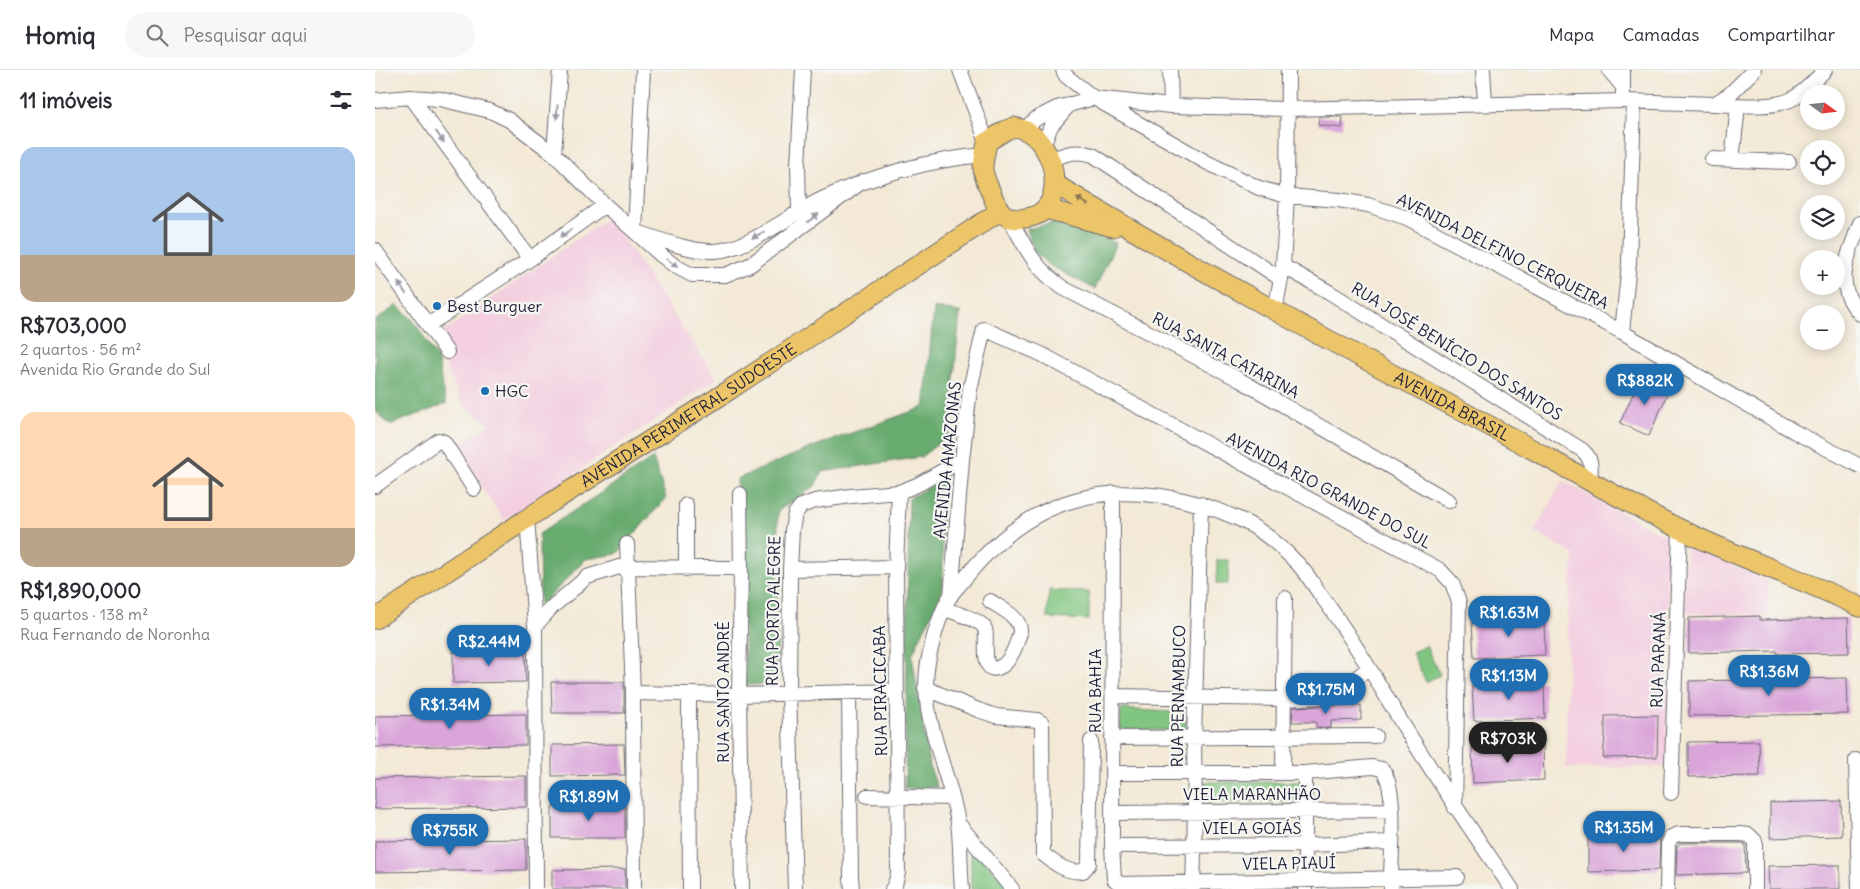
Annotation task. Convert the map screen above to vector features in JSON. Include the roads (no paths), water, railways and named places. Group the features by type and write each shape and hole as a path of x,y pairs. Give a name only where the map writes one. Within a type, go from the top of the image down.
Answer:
{"main road":[{"path":"1014,127 1023,129 1031,133 1046,152 1055,184 1053,195 1046,209 1038,215 1027,218 1004,214 993,197 983,170 986,148 1006,130 1014,127"},
{"name":"AVENIDA BRASIL","path":"1055,184 1138,235 1275,312 1680,529 1769,568 1824,589 1860,607"},
{"path":"1046,209 1138,235"},
{"name":"AVENIDA PERIMETRAL SUDOESTE","path":"375,619 527,518 1004,214"}],"street":[{"path":"554,154 560,70"},
{"path":"635,231 643,70"},
{"path":"799,211 803,70"},
{"path":"635,231 685,246 714,251 735,247 799,211 863,181 986,148 960,70"},
{"path":"1170,70 1171,106"},
{"path":"1275,312 1282,273 1287,196 1288,70"},
{"path":"1483,70 1485,103"},
{"path":"1609,70 1627,97"},
{"path":"1622,332 1629,263 1627,97 1623,70"},
{"path":"1714,104 1729,94 1754,70"},
{"path":"1023,129 1047,112 1094,98 1171,106 1288,108 1627,97 1738,106 1767,105 1791,100 1825,70"},
{"name":"AVENIDA DELFINO CERQUEIRA","path":"1065,73 1094,98 1206,162 1259,188 1287,196 1339,200 1367,205 1388,211 1460,245 1622,332 1795,432 1860,466"},
{"path":"375,95 375,100 411,97 440,99 490,111 509,120 554,154 605,205 662,256 692,275 725,275 750,264 863,181"},
{"path":"411,97 529,259"},
{"path":"1046,152 1051,126 1070,104"},
{"path":"1732,160 1738,106"},
{"name":"RUA JOSÉ BENÍCIO DOS SANTOS","path":"1046,152 1080,152 1093,155 1282,273 1329,292 1582,450 1590,459 1592,465 1590,481"},
{"path":"1712,159 1789,162"},
{"path":"428,325 529,259 605,205"},
{"name":"RUA SANTA CATARINA","path":"1004,214 1034,263 1047,277 1063,288 1240,380 1449,501"},
{"path":"1860,223 1848,258 1844,278 1845,292 1850,304 1860,314"},
{"path":"375,250 447,352"},
{"name":"AVENIDA AMAZONAS","path":"948,602 970,389 984,329"},
{"name":"AVENIDA RIO GRANDE DO SUL","path":"984,329 1041,354 1440,570 1452,582 1459,602 1455,808"},
{"path":"375,486 439,440 444,442 474,489"},
{"name":"RUA PORTO ALEGRE","path":"795,889 789,693 790,569 793,522 797,509 815,502 841,497 899,492 923,482 962,460"},
{"name":"RUA PIRACICABA","path":"892,889 898,873 896,567 899,492"},
{"name":"AVENIDA AMAZONAS","path":"962,889 958,823 938,755 925,688 927,664 933,639 948,602 982,558 1016,528 1046,510 1077,499 1113,493 1165,496 1201,504 1241,520 1273,540 1299,565 1343,625 1455,808 1512,889"},
{"name":"RUA BAHIA","path":"1113,493 1111,846 1113,876 1119,883 1123,884"},
{"name":"RUA SANTO ANDRÉ","path":"740,494 739,695 742,889"},
{"name":"RUA PERNAMBUCO","path":"1193,885 1194,739 1201,504"},
{"path":"686,505 686,568"},
{"path":"527,518 535,626 536,889"},
{"name":"RUA PARANÁ","path":"1671,793 1680,529"},
{"path":"627,544 633,693 634,889"},
{"path":"535,626 551,608 587,577 619,567 741,568"},
{"path":"790,569 896,567"},
{"path":"1283,773 1285,598"},
{"path":"948,602 982,624 986,629 985,660 993,668 1001,666 1009,659 1021,632 1017,621 990,601"},
{"path":"1113,696 1283,699 1329,694 1341,690 1369,668"},
{"path":"925,688 996,716 1037,720 1042,723 1043,854 1063,868 1077,872 1083,871 1089,864 1091,741"},
{"path":"633,693 739,695 897,691"},
{"path":"849,692 852,889"},
{"path":"689,694 690,889"},
{"path":"1112,738 1194,739 1375,736"},
{"path":"1856,760 1859,889"},
{"path":"1112,773 1305,773 1372,767 1382,769 1388,777 1392,810 1391,884"},
{"path":"1305,773 1305,885"},
{"path":"867,796 952,798"},
{"name":"VIELA MARANHÃO","path":"1112,813 1392,810"},
{"path":"958,823 1012,889"},
{"path":"1667,889 1668,844 1671,837 1679,834 1749,835 1755,841 1755,889"},
{"name":"VIELA GOIÁS","path":"1111,846 1306,845 1392,842"},
{"name":"VIELA PIAUÍ","path":"1123,884 1391,884 1457,877"}],"place":[{"name":"Best Burguer","path":"437,306"},
{"name":"HGC","path":"485,391"}]}
